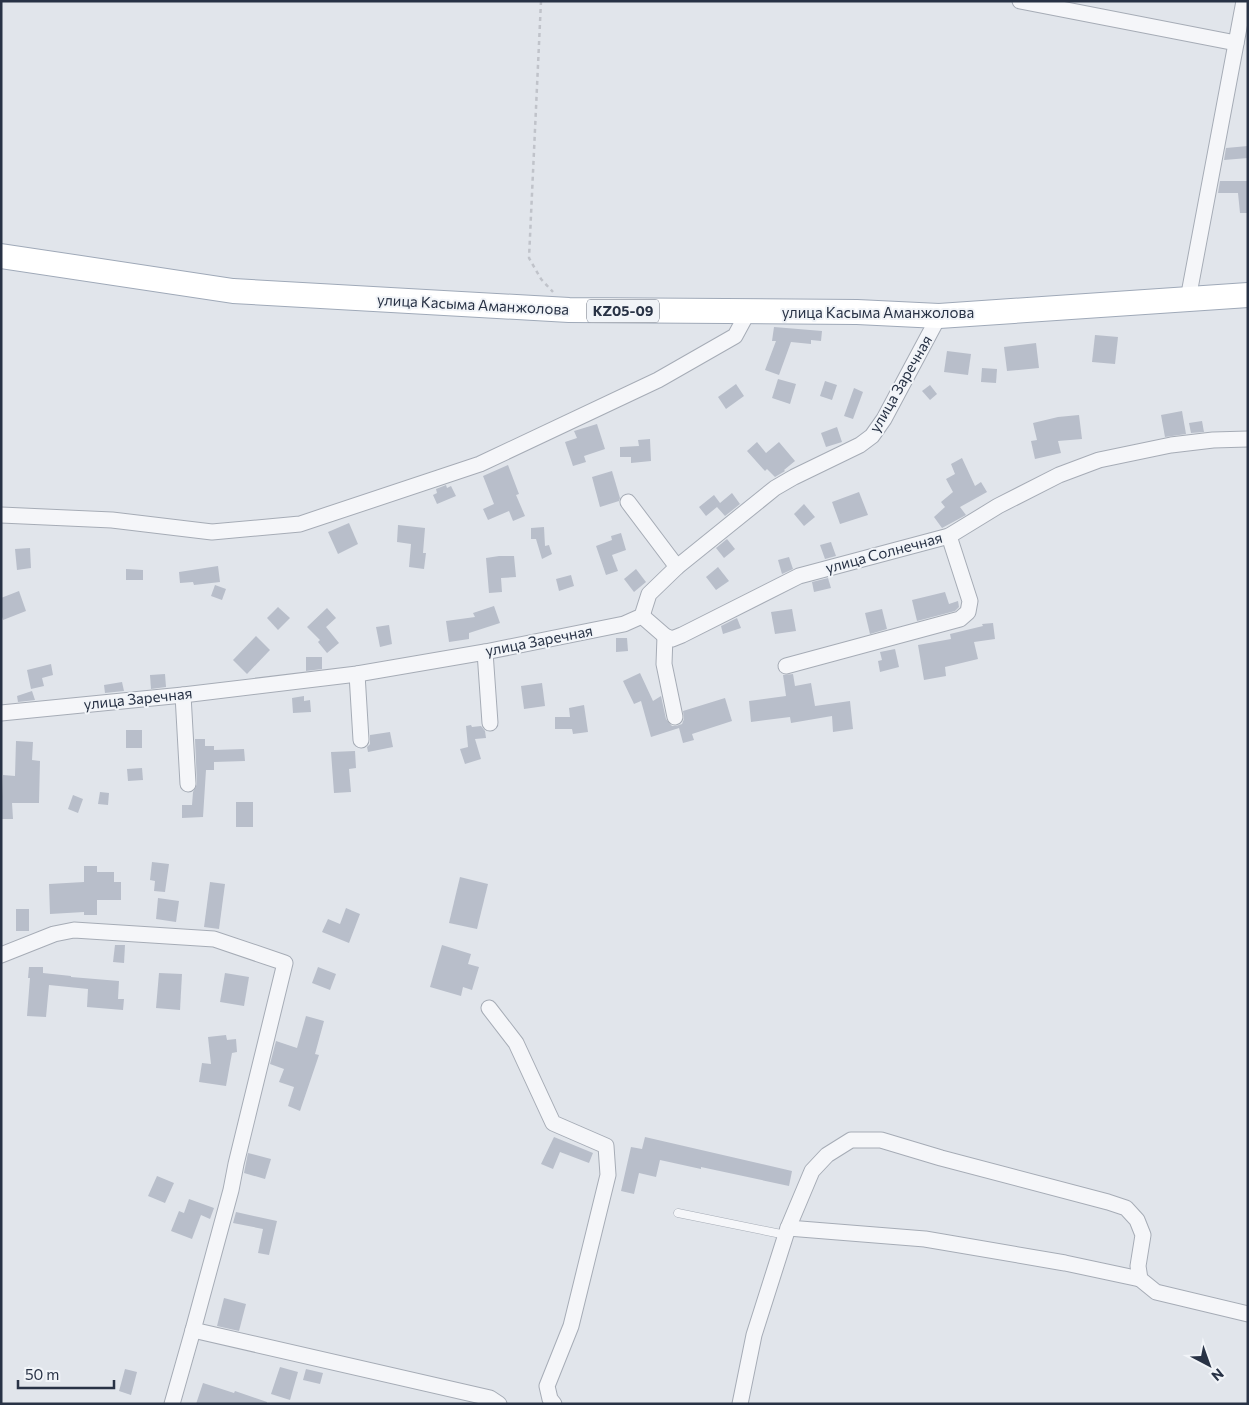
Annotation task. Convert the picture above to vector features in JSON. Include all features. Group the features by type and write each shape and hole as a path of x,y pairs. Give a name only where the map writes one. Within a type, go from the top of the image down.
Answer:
{"main road":[{"name":"улица Касыма Аманжолова","path":"1,256 233,291 569,310 857,312 939,316 1248,295"}],"street":[{"path":"1020,1 1236,43"},
{"path":"1188,299 1244,1"},
{"path":"1,515 112,520 212,532 300,524 480,464 658,380 735,336 748,312"},
{"name":"улица Заречная","path":"1,713 183,695 357,674 485,652 624,624 642,616 649,594 677,567 775,488 860,445 872,436 884,419 939,316"},
{"name":"улица Солнечная","path":"665,636 672,639 682,635 799,576 949,536 998,506 1059,476 1099,460 1171,445 1213,440 1248,439"},
{"path":"628,502 677,567"},
{"path":"786,666 960,619 968,612 970,601 949,536"},
{"path":"642,616 665,636 664,664 675,717"},
{"path":"485,652 490,723"},
{"path":"357,674 361,740"},
{"path":"183,695 188,784"},
{"path":"1,955 54,934 74,930 214,939 285,963 236,1164 232,1190 172,1404"},
{"path":"489,1008 516,1043 552,1123 606,1146 608,1175 576,1308 571,1326 547,1386 550,1399 554,1404"},
{"path":"740,1404 754,1335 787,1232 812,1171 827,1155 851,1140 881,1140 1126,1208 1137,1220 1143,1235 1138,1266 1140,1279"},
{"path":"787,1232 925,1239 1066,1263 1140,1279 1156,1292 1248,1314"},
{"path":"193,1330 490,1398 499,1404"}],"lane":[{"path":"678,1213 787,1232"}],"path":[{"path":"541,1 529,258 541,279 569,310"}],"building":[{"path":"1248,146 1248,158 1224,160 1226,148"},
{"path":"1220,181 1248,181 1248,213 1240,213 1238,193 1218,193"},
{"path":"774,327 822,331 821,341 811,340 811,344 791,342 779,375 765,370 776,341 772,341"},
{"path":"1095,335 1118,337 1115,364 1092,362"},
{"path":"1036,343 1039,368 1007,371 1004,347"},
{"path":"947,351 971,354 968,375 944,372"},
{"path":"982,368 997,369 996,383 981,382"},
{"path":"778,379 796,384 790,404 772,398"},
{"path":"825,381 837,385 832,400 820,396"},
{"path":"736,384 744,396 726,409 718,397"},
{"path":"930,385 937,394 930,400 922,391"},
{"path":"854,388 863,392 853,419 844,416"},
{"path":"1182,411 1186,434 1165,437 1161,415"},
{"path":"1079,415 1082,439 1058,441 1061,453 1035,459 1031,441 1037,440 1033,423 1058,417"},
{"path":"1202,421 1204,432 1191,433 1189,423"},
{"path":"597,424 605,449 584,456 586,462 573,466 565,442 577,438 574,431"},
{"path":"837,427 842,442 826,447 821,433"},
{"path":"650,439 651,461 631,463 631,457 620,457 620,447 639,446 638,440"},
{"path":"757,442 766,453 779,442 795,461 785,471 775,477 767,469 765,471 747,451"},
{"path":"962,458 975,486 981,482 987,492 960,507 966,515 942,528 934,517 945,507 941,502 953,492 946,479 955,474 951,464"},
{"path":"508,465 519,494 516,495 525,516 513,521 509,511 488,520 483,509 494,504 483,476"},
{"path":"612,471 620,498 619,501 600,507 592,477"},
{"path":"446,485 447,488 451,486 456,496 437,504 433,495 437,493 436,489"},
{"path":"859,492 868,515 840,524 832,502"},
{"path":"732,493 740,504 725,516 717,507 706,516 699,507 714,495 720,503"},
{"path":"804,504 815,517 804,526 794,514"},
{"path":"349,523 358,544 338,554 328,532"},
{"path":"398,525 425,528 423,553 426,553 424,569 409,567 411,544 397,542"},
{"path":"544,527 545,546 549,545 552,554 542,559 536,539 531,539 531,528"},
{"path":"621,533 626,550 612,555 618,571 606,575 596,546 612,540 611,536"},
{"path":"727,539 735,549 724,558 716,548"},
{"path":"831,542 836,556 825,559 820,545"},
{"path":"30,548 31,568 17,570 15,549"},
{"path":"514,556 516,577 501,578 502,592 489,593 486,558"},
{"path":"789,557 793,569 782,574 778,560"},
{"path":"218,566 220,582 194,585 193,582 180,583 179,572"},
{"path":"718,567 729,581 716,590 706,577"},
{"path":"126,569 143,570 143,580 126,580"},
{"path":"636,569 646,582 634,592 624,579"},
{"path":"571,575 574,586 559,591 556,579"},
{"path":"828,578 831,588 814,592 812,582"},
{"path":"215,585 226,589 222,600 211,596"},
{"path":"19,591 26,611 3,620 1,598"},
{"path":"945,592 949,604 958,601 959,607 955,611 917,621 912,600"},
{"path":"494,606 500,623 469,633 469,639 449,642 446,621 475,617 473,613"},
{"path":"278,607 290,618 278,630 267,618"},
{"path":"327,608 336,618 326,627 339,643 327,653 318,642 320,640 307,627"},
{"path":"792,609 796,631 775,634 771,612"},
{"path":"882,609 887,629 870,634 865,613"},
{"path":"737,618 741,628 723,634 721,626"},
{"path":"993,623 995,639 974,642 978,659 945,667 946,676 924,680 918,645 951,639 950,634 983,626 982,624"},
{"path":"389,625 392,644 380,647 376,627"},
{"path":"256,636 270,650 247,674 233,660"},
{"path":"616,638 627,638 628,651 616,652"},
{"path":"895,649 899,667 880,672 878,661 882,660 880,652"},
{"path":"306,657 322,657 322,669 306,671"},
{"path":"51,664 53,675 42,678 44,686 31,689 27,670"},
{"path":"640,673 653,701 661,696 666,719 672,726 682,724 684,719 683,711 725,698 732,721 692,734 694,740 683,743 679,728 651,737 641,701 634,704 623,681"},
{"path":"165,674 166,687 151,689 150,675"},
{"path":"793,674 795,686 811,683 815,706 850,701 853,729 833,732 832,716 791,723 790,717 751,722 749,701 786,696 783,675"},
{"path":"122,682 124,691 105,693 104,685"},
{"path":"542,683 545,706 524,709 521,686"},
{"path":"32,691 35,700 18,702 17,696"},
{"path":"304,696 304,701 310,700 311,712 293,713 292,698"},
{"path":"584,705 588,732 573,734 572,729 555,729 555,717 570,717 569,708"},
{"path":"471,725 472,727 481,726 485,731 486,738 475,739 481,759 465,764 460,749 468,747 466,726"},
{"path":"126,730 142,730 142,748 126,748"},
{"path":"390,732 393,747 368,752 367,747 370,744 370,735"},
{"path":"195,739 205,739 205,746 214,746 214,750 244,749 245,761 214,762 214,770 206,770 203,817 182,818 182,805 192,805 193,792 197,784"},
{"path":"16,741 33,742 32,760 40,761 39,803 12,803 13,819 1,819 3,775 15,776"},
{"path":"355,751 356,768 349,769 351,792 334,793 331,752"},
{"path":"142,768 143,780 128,781 127,769"},
{"path":"100,792 109,793 108,805 98,804"},
{"path":"73,795 83,799 78,813 68,809"},
{"path":"236,802 253,802 253,827 236,827"},
{"path":"152,862 169,864 165,892 154,891 155,881 150,880"},
{"path":"84,866 97,866 97,872 114,872 114,882 121,882 121,900 97,900 97,915 84,915 84,912 50,914 49,884 84,882"},
{"path":"460,877 488,884 477,929 449,923"},
{"path":"210,882 225,884 219,929 204,927"},
{"path":"158,898 179,901 176,922 156,919"},
{"path":"346,908 360,914 349,943 322,932 328,919 340,924"},
{"path":"16,909 29,909 29,931 16,931"},
{"path":"115,945 125,945 124,963 113,962"},
{"path":"442,945 471,954 468,964 479,967 472,990 463,987 461,996 430,987"},
{"path":"29,967 43,967 43,973 119,981 118,999 124,999 123,1010 87,1007 88,989 49,985 46,1017 27,1016"},
{"path":"318,967 336,974 330,990 312,983"},
{"path":"159,973 182,974 180,1010 156,1008"},
{"path":"225,973 249,977 244,1006 220,1002"},
{"path":"306,1016 324,1021 315,1054 319,1055 300,1111 288,1106 294,1087 279,1082 284,1069 270,1064 276,1041 297,1048"},
{"path":"226,1035 227,1040 236,1039 237,1052 232,1053 226,1086 199,1082 202,1063 211,1064 208,1037"},
{"path":"554,1137 593,1153 589,1163 560,1152 553,1169 541,1164"},
{"path":"645,1137 792,1171 789,1186 660,1160 656,1177 639,1173 634,1194 621,1191 631,1147 642,1149"},
{"path":"248,1153 271,1159 265,1179 244,1173"},
{"path":"157,1176 174,1183 165,1203 148,1196"},
{"path":"189,1199 214,1208 210,1219 201,1215 192,1239 171,1231 179,1211 184,1213"},
{"path":"236,1212 277,1221 269,1255 258,1253 263,1229 233,1223"},
{"path":"224,1298 246,1304 239,1331 217,1326"},
{"path":"280,1367 298,1372 290,1400 271,1394"},
{"path":"125,1369 137,1372 131,1395 119,1391"},
{"path":"306,1369 323,1373 320,1384 303,1380"},
{"path":"203,1383 234,1393 235,1391 267,1402 267,1404 196,1404"}]}
